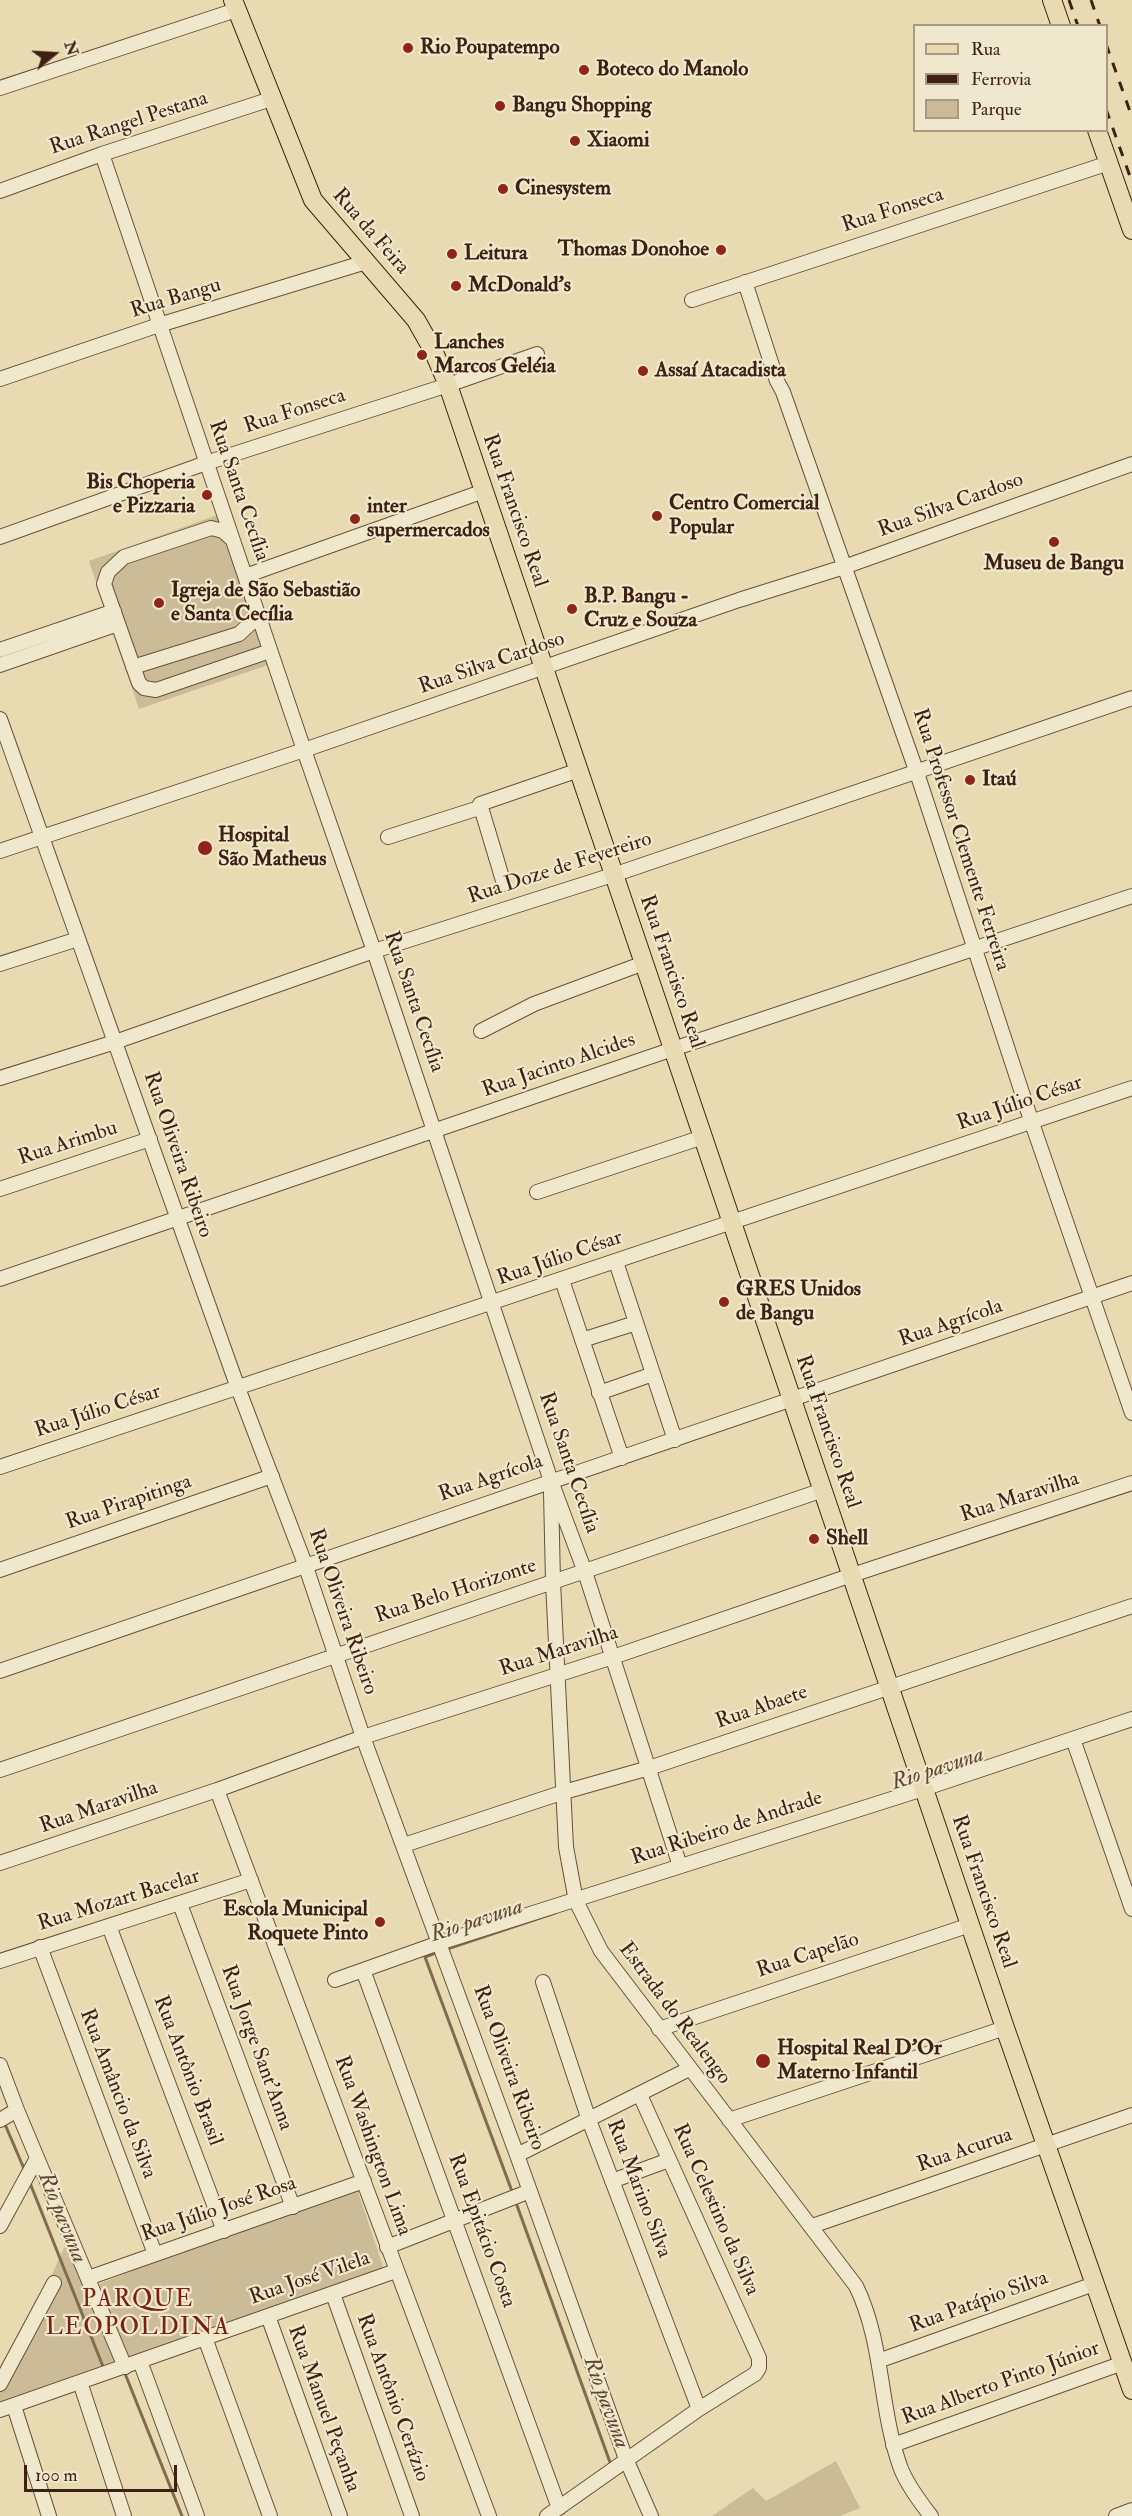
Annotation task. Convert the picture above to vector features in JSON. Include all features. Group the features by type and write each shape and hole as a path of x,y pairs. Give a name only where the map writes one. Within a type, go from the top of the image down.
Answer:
{"main road":[{"path":"1052,0 1060,24"},
{"name":"Rua da Feira","path":"235,5 313,200 416,320 433,350 448,385"},
{"path":"1098,132 1132,230"},
{"name":"Rua Francisco Real","path":"448,385 923,1789 1132,2390"}],"street":[{"path":"0,88 235,5"},
{"name":"Rua Rangel Pestana","path":"0,191 102,154 271,99"},
{"name":"Rua Santa Cecília","path":"102,154 374,951 551,1481 585,1572 680,1866"},
{"name":"Rua Fonseca","path":"692,300 1109,163"},
{"name":"Rua Bangu","path":"0,379 159,325 366,262"},
{"name":"Rua Professor Clemente Ferreira","path":"745,282 777,381 783,392 917,773 1032,1123 1132,1413"},
{"name":"Rua Fonseca","path":"0,537 206,463 537,354"},
{"name":"Rua Silva Cardoso","path":"0,851 304,750 739,600 844,567 1132,464"},
{"path":"245,576 484,491"},
{"path":"232,540 223,531 211,528 124,557 108,572 104,584 139,684 144,688 156,690 270,651"},
{"path":"133,667 239,634 253,621 256,610"},
{"path":"0,650 116,618"},
{"path":"0,665 116,618"},
{"name":"Rua Doze de Fevereiro","path":"0,1078 115,1042 374,951 614,875 1132,698"},
{"name":"Rua Oliveira Ribeiro","path":"0,719 238,1388 305,1564 363,1737 440,1943 626,2459 651,2516"},
{"path":"388,837 479,808 483,802 579,770"},
{"path":"479,808 504,884"},
{"name":"Rua Jacinto Alcides","path":"0,1279 673,1049 1132,896"},
{"path":"0,964 78,939"},
{"path":"481,1030 534,1004 644,963"},
{"name":"Rua Júlio César","path":"0,1467 1132,1088"},
{"path":"537,1192 703,1137"},
{"name":"Rua Arimbu","path":"0,1189 150,1139"},
{"path":"616,1262 675,1440"},
{"path":"562,1280 622,1458"},
{"name":"Rua Agrícola","path":"0,1671 305,1564 793,1401 1132,1284"},
{"path":"582,1340 636,1323"},
{"path":"599,1393 653,1374"},
{"name":"Rua Pirapitinga","path":"0,1570 272,1476"},
{"name":"Estrada do Realengo","path":"551,1481 553,1582 566,1847 576,1901 601,1951 856,2286 870,2320 893,2445 902,2471 919,2502 931,2516"},
{"name":"Rua Maravilha","path":"0,1863 217,1790 363,1737 613,1657 1132,1483"},
{"name":"Rua Belo Horizonte","path":"0,1770 823,1490"},
{"name":"Rua Abaete","path":"404,1845 564,1792 650,1768 1132,1606"},
{"name":"Rua Ribeiro de Andrade","path":"335,1980 440,1943 1073,1741 1132,1719"},
{"path":"1073,1741 1132,1909"},
{"name":"Rua Washington Lima","path":"217,1790 489,2516"},
{"name":"Rua Mozart Bacelar","path":"0,1961 251,1880"},
{"name":"Rua Jorge Sant'Anna","path":"180,1904 292,2207"},
{"name":"Rua Capelão","path":"659,2029 970,1925"},
{"name":"Rua Antônio Brasil","path":"110,1926 224,2231"},
{"name":"Rua Amâncio da Silva","path":"40,1947 155,2254"},
{"name":"Rua Epitácio Costa","path":"363,1970 559,2508"},
{"name":"Rua Marino Silva","path":"543,1982 589,2120 699,2409"},
{"path":"729,2120 1005,2028"},
{"path":"0,2064 17,2110 125,2367"},
{"path":"517,2155 689,2069"},
{"name":"Rua Celestino da Silva","path":"547,2516 699,2409 755,2374 759,2368 760,2363 752,2342 640,2095"},
{"path":"0,2120 17,2110"},
{"name":"Rua Acurua","path":"812,2226 1132,2115"},
{"path":"0,2226 37,2158"},
{"path":"612,2181 669,2160"},
{"name":"Rua Júlio José Rosa","path":"88,2278 364,2181"},
{"path":"387,2247 530,2191"},
{"name":"Rua José Vilela","path":"0,2410 396,2271"},
{"path":"0,2384 54,2283"},
{"name":"Rua Patápio Silva","path":"878,2361 1094,2284"},
{"name":"Rua Antônio Cerázio","path":"333,2294 412,2516"},
{"name":"Rua Manuel Peçanha","path":"268,2316 340,2516"},
{"path":"205,2338 270,2516"},
{"path":"140,2361 197,2516"},
{"name":"Rua Alberto Pinto Júnior","path":"893,2445 1123,2363"},
{"path":"80,2382 124,2516"},
{"path":"14,2406 49,2516"},
{"path":"1116,2516 1132,2510"}],"green space":[{"path":"223,513 274,663 139,709 89,561"},
{"path":"357,2189 384,2269 129,2360 99,2284 223,2235"},
{"path":"67,2241 118,2360 0,2403 0,2392"},
{"path":"836,2461 860,2508 840,2516 712,2516 753,2488 766,2501"}],"waterway":[{"name":"Rio pavuna","path":"444,1950 555,1913"},
{"name":"Rio pavuna","path":"438,1952 425,1957 513,2194"},
{"name":"Rio pavuna","path":"4,2122 25,2171"},
{"name":"Rio pavuna","path":"30,2183 104,2369"},
{"name":"Rio pavuna","path":"515,2200 611,2465"},
{"name":"Rio pavuna","path":"124,2371 182,2516"}],"railway":[{"path":"1069,0 1077,24"},
{"path":"1091,0 1099,24"},
{"path":"1108,50 1132,117"},
{"path":"1108,115 1132,182"}],"place":[{"name":"Rio Poupatempo","path":"408,48"},
{"name":"Boteco do Manolo","path":"584,70"},
{"name":"Bangu Shopping","path":"500,106"},
{"name":"Xiaomi","path":"575,141"},
{"name":"Cinesystem","path":"503,189"},
{"name":"Thomas Donohoe","path":"721,250"},
{"name":"Leitura","path":"452,254"},
{"name":"McDonald's","path":"456,286"},
{"name":"Lanches Marcos Geléia","path":"422,355"},
{"name":"Assaí Atacadista","path":"643,371"},
{"name":"Bis Choperia e Pizzaria","path":"207,495"},
{"name":"Centro Comercial Popular","path":"657,516"},
{"name":"inter supermercados","path":"355,519"},
{"name":"Museu de Bangu","path":"1054,542"},
{"name":"Igreja de São Sebastião e Santa Cecília","path":"159,603"},
{"name":"B.P. Bangu - Cruz e Souza","path":"572,609"},
{"name":"Itaú","path":"970,780"},
{"name":"Hospital São Matheus","path":"205,848"},
{"name":"GRES Unidos de Bangu","path":"724,1302"},
{"name":"Shell","path":"814,1539"},
{"name":"Escola Municipal Roquete Pinto","path":"380,1922"},
{"name":"Hospital Real D'Or Materno Infantil","path":"763,2061"}],"district":[{"name":"PARQUE LEOPOLDINA","path":"138,2315"}]}
